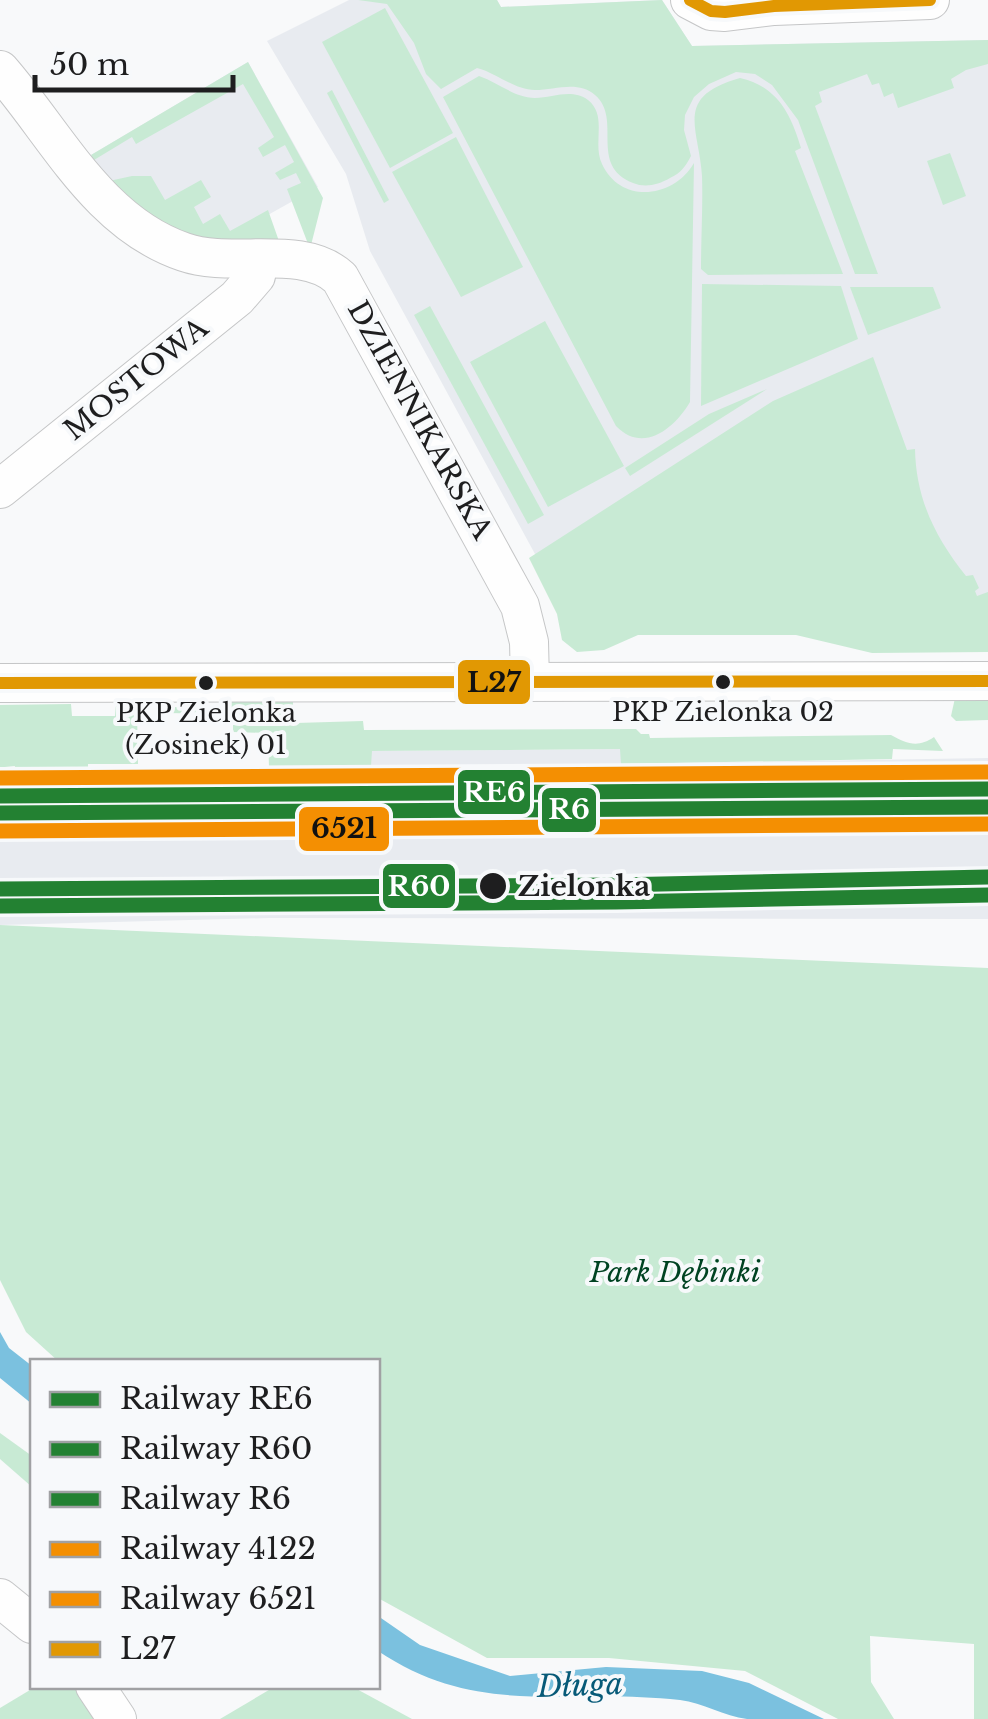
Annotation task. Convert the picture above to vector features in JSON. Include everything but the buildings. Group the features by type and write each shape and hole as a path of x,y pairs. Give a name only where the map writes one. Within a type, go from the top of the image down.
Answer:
{"street":[{"path":"690,0 711,12 724,12 774,6 930,0"},
{"name":"DZIENNIKARSKA","path":"0,70 98,194 128,223 185,253 218,260 292,260 316,264 334,272 346,285 520,606 529,642 530,682"},
{"name":"MOSTOWA","path":"0,489 237,298 256,276 258,260"},
{"path":"0,683 988,681"},
{"path":"0,1598 30,1622"},
{"path":"97,1689 117,1719"}],"shaded area":[{"path":"349,0 497,0 501,7 662,0 692,46 988,40 988,631 535,554 370,251 346,174 267,41"},
{"path":"248,62 318,187 221,241 115,188 91,155"},
{"path":"621,749 622,764 988,758 988,919 269,918 0,925 0,781 91,778 92,768 370,766 371,751"}],"green space":[{"path":"358,0 497,0 501,7 662,0 692,46 988,40 988,64 951,79 954,88 898,108 893,93 884,97 879,83 872,85 867,74 819,92 822,102 815,106 878,274 855,274 798,120 772,85 755,74 736,72 709,84 694,97 685,115 684,130 691,156 687,163 661,182 638,185 620,175 612,165 603,105 588,90 527,89 477,68 441,89 426,74 414,43 387,4"},
{"path":"385,8 453,133 390,168 322,42"},
{"path":"248,62 323,198 310,249 287,189 301,183 296,173 280,180 275,173 294,162 285,145 263,157 258,148 274,137 243,84 136,144 132,137 94,160 91,155"},
{"path":"479,76 527,97 569,94 588,100 599,122 602,164 611,177 634,191 661,190 674,184 694,163 690,402 657,435 637,438 616,426 443,97"},
{"path":"740,78 764,88 787,113 801,148 795,151 843,274 708,275 701,269 702,176 695,116 705,94"},
{"path":"332,90 389,200 384,203 327,93"},
{"path":"456,137 523,267 461,297 392,172"},
{"path":"950,153 966,196 943,205 927,161"},
{"path":"151,176 165,200 201,180 211,197 194,207 203,224 220,214 230,231 268,210 280,244 210,242 148,217 109,181"},
{"path":"702,284 841,286 858,339 701,406"},
{"path":"850,287 933,287 941,308 868,335"},
{"path":"430,306 544,515 528,524 414,315"},
{"path":"545,321 624,466 548,507 470,362"},
{"path":"873,357 907,450 915,449 923,501 937,532 966,576 973,575 979,588 975,591 977,596 988,592 988,652 872,653 796,635 638,635 604,650 577,652 562,640 557,614 529,558 773,401"},
{"path":"767,389 630,476 625,468 709,414"},
{"path":"988,695 988,720 956,721 951,716 955,698"},
{"path":"231,697 293,698 293,715 166,713 166,707 230,707"},
{"path":"71,704 72,716 115,716 116,704 129,704 137,710 138,764 88,764 88,777 11,781 15,766 0,772 0,705"},
{"path":"363,721 364,730 636,729 650,738 891,735 918,744 934,737 943,751 893,749 892,759 621,764 620,749 372,751 371,766 269,767 268,733 233,732 233,725"},
{"name":"Park Dębinki","path":"0,925 988,968 988,1719 974,1719 974,1644 870,1636 871,1682 894,1719 838,1719 745,1671 609,1658 487,1658 380,1599 380,1359 56,1359 26,1332 0,1280"},
{"path":"0,1433 30,1455 30,1485 0,1459"},
{"path":"32,1689 80,1689 102,1719 0,1719 0,1708"},
{"path":"271,1689 357,1689 412,1719 220,1719"}],"water":[{"path":"0,1332 9,1348 30,1364 30,1402 0,1378"},
{"name":"Długa","path":"380,1617 420,1645 510,1676 606,1667 702,1671 749,1683 824,1719 747,1719 680,1700 488,1693 452,1686 380,1652"}],"railway":[{"path":"928,902 988,899"}],"rail line":[{"name":"4122","path":"0,778 988,772"},
{"name":"RE6","path":"0,796 988,789"},
{"name":"R6","path":"0,813 988,807"},
{"name":"6521","path":"0,831 988,824"},
{"name":"R60","path":"0,889 616,885 988,877"},
{"name":"R6","path":"0,906 988,895"}],"transit line":[{"name":"L27","path":"690,0 711,11 725,12 774,6 930,0"},
{"name":"L27","path":"0,683 988,681"}],"place":[{"name":"PKP Zielonka 02","path":"723,682"},
{"name":"PKP Zielonka (Zosinek) 01","path":"206,683"},
{"name":"Zielonka","path":"493,886"}]}
